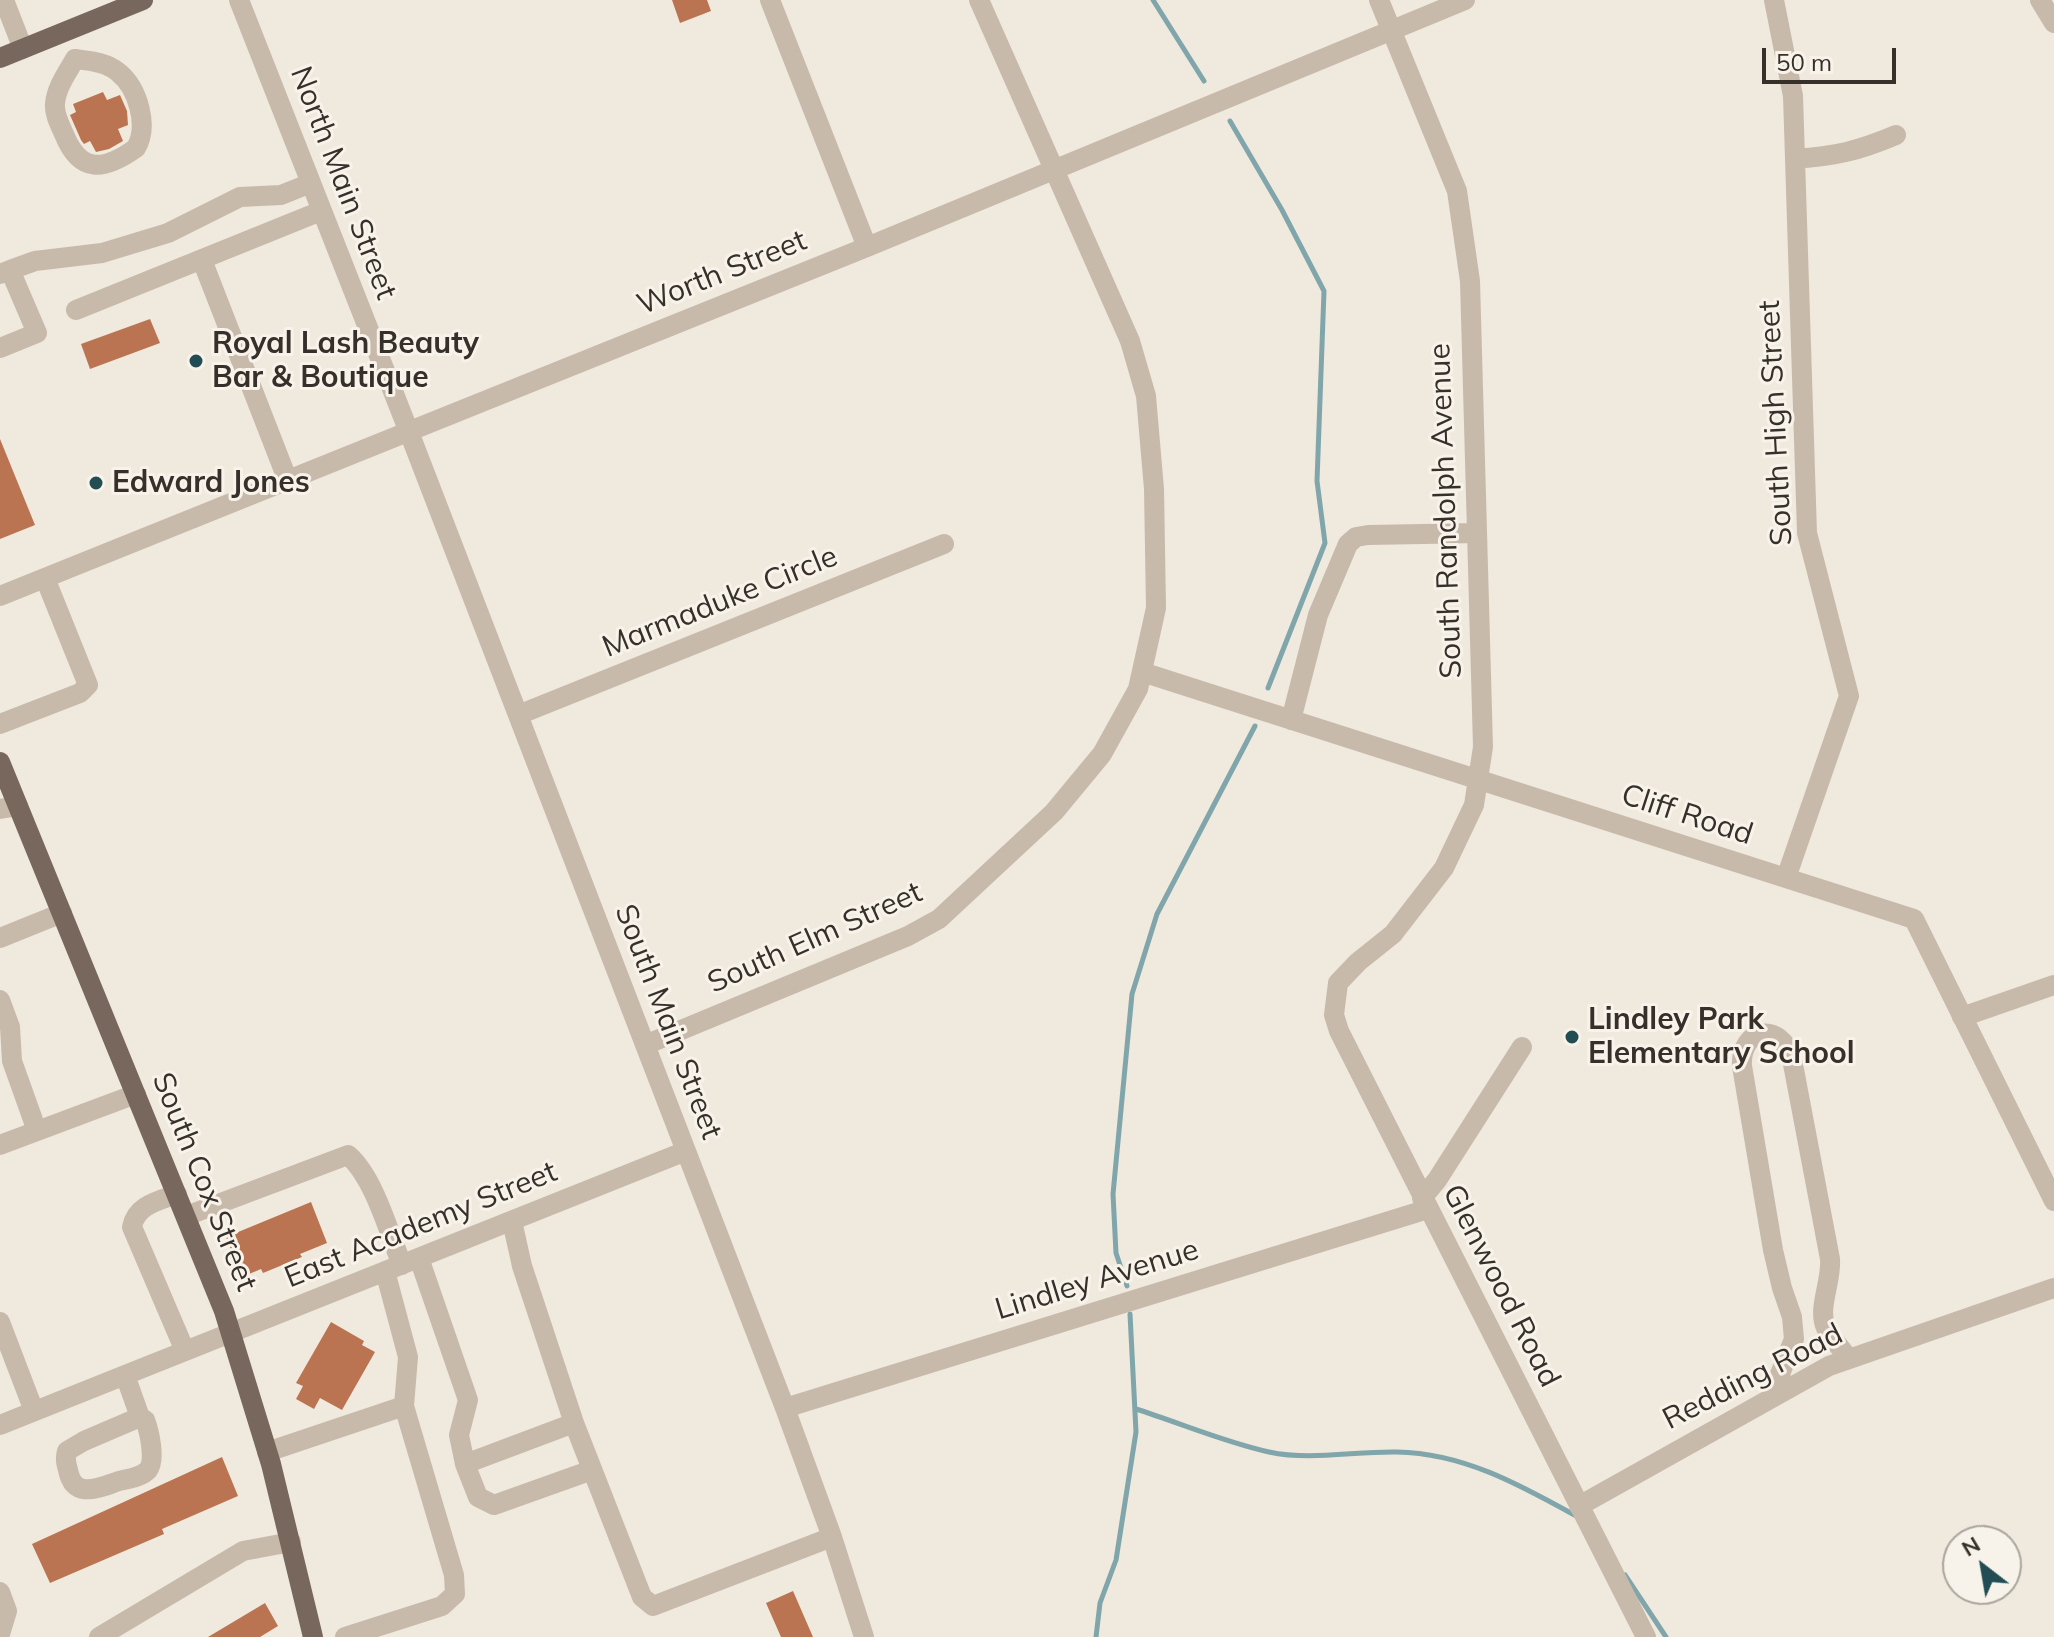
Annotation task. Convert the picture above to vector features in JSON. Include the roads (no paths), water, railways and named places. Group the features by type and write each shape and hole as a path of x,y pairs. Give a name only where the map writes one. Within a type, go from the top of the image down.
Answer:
{"main road":[{"path":"1,55 63,33 117,5 143,0"},
{"name":"South Cox Street","path":"0,762 9,808 62,913 186,1216 230,1333 267,1452 313,1637"}],"street":[{"path":"4,0 23,49"},
{"name":"North Main Street","path":"239,0 409,432"},
{"path":"770,0 867,247"},
{"name":"South Elm Street","path":"645,1045 908,936 939,919 1054,812 1102,754 1138,689 1156,608 1154,489 1146,396 1130,341 979,0"},
{"name":"South Randolph Avenue","path":"1358,962 1393,934 1444,868 1474,805 1483,747 1470,281 1457,191 1379,0"},
{"name":"Worth Street","path":"0,596 867,247 1465,0"},
{"name":"South High Street","path":"1774,0 1793,96 1807,533 1849,696 1786,878"},
{"path":"2040,0 2054,23"},
{"path":"63,33 75,59"},
{"path":"75,59 94,62 118,72 136,99 142,119 144,131 136,148 100,165 90,166 81,162 56,114 59,89 75,59"},
{"path":"1795,159 1856,151 1896,135"},
{"path":"0,348 37,333 5,272 35,261 102,253 168,233 240,197 281,195 311,183"},
{"path":"76,310 321,211"},
{"path":"202,260 288,481"},
{"name":"South Main Street","path":"409,432 785,1408 864,1637"},
{"path":"1291,720 1318,615 1348,544 1356,537 1368,535 1477,533"},
{"name":"Marmaduke Circle","path":"518,715 944,544"},
{"path":"0,724 80,693 88,685 45,578"},
{"name":"Cliff Road","path":"1142,672 1914,919 2054,1201"},
{"path":"0,938 62,913"},
{"name":"Glenwood Road","path":"1358,962 1338,983 1334,1015 1339,1031 1646,1637"},
{"path":"1962,1017 2054,985"},
{"path":"0,1000 10,1027 12,1061 37,1131"},
{"path":"1784,1389 1780,1374 1794,1339 1792,1317 1773,1250 1741,1056 1749,1041 1764,1033 1778,1036 1784,1041 1792,1059 1830,1259 1831,1278 1823,1318 1828,1332 1848,1359"},
{"path":"1425,1203 1522,1047"},
{"path":"0,1145 136,1094"},
{"name":"East Academy Street","path":"0,1425 686,1151"},
{"path":"186,1216 348,1155 356,1162 373,1194 402,1265 468,1400 459,1435 465,1464 478,1497 494,1505 592,1470"},
{"path":"177,1194 141,1209 132,1227 185,1351"},
{"name":"Lindley Avenue","path":"785,1408 1425,1203"},
{"path":"512,1221 522,1266 574,1423 642,1597 653,1606 832,1537"},
{"path":"345,1637 442,1606 455,1594 454,1575 404,1406 408,1357 402,1265"},
{"name":"Redding Road","path":"1579,1506 1784,1389 1848,1359 2054,1288"},
{"path":"0,1322 34,1411"},
{"path":"125,1375 140,1417 145,1420 150,1434 151,1463 148,1470 139,1475 88,1489 77,1488 71,1482 65,1459 67,1451 140,1417"},
{"path":"267,1452 404,1406"},
{"path":"465,1464 574,1423"},
{"path":"99,1637 243,1551 291,1542"},
{"path":"0,1634 7,1611 1,1601"}],"waterway":[{"path":"1153,0 1204,81"},
{"path":"1230,121 1282,210 1324,291 1317,481 1325,543 1268,688"},
{"path":"1127,1286 1116,1253 1113,1194 1132,994 1157,914 1255,726"},
{"path":"1096,1637 1100,1603 1116,1560 1136,1432 1130,1314"},
{"path":"1136,1409 1235,1443 1285,1455 1397,1452 1446,1458 1492,1473 1578,1517"},
{"path":"1625,1575 1666,1637"}],"place":[{"name":"Royal Lash Beauty Bar & Boutique","path":"196,361"},
{"name":"Edward Jones","path":"96,483"},
{"name":"Lindley Park Elementary School","path":"1572,1037"}]}
